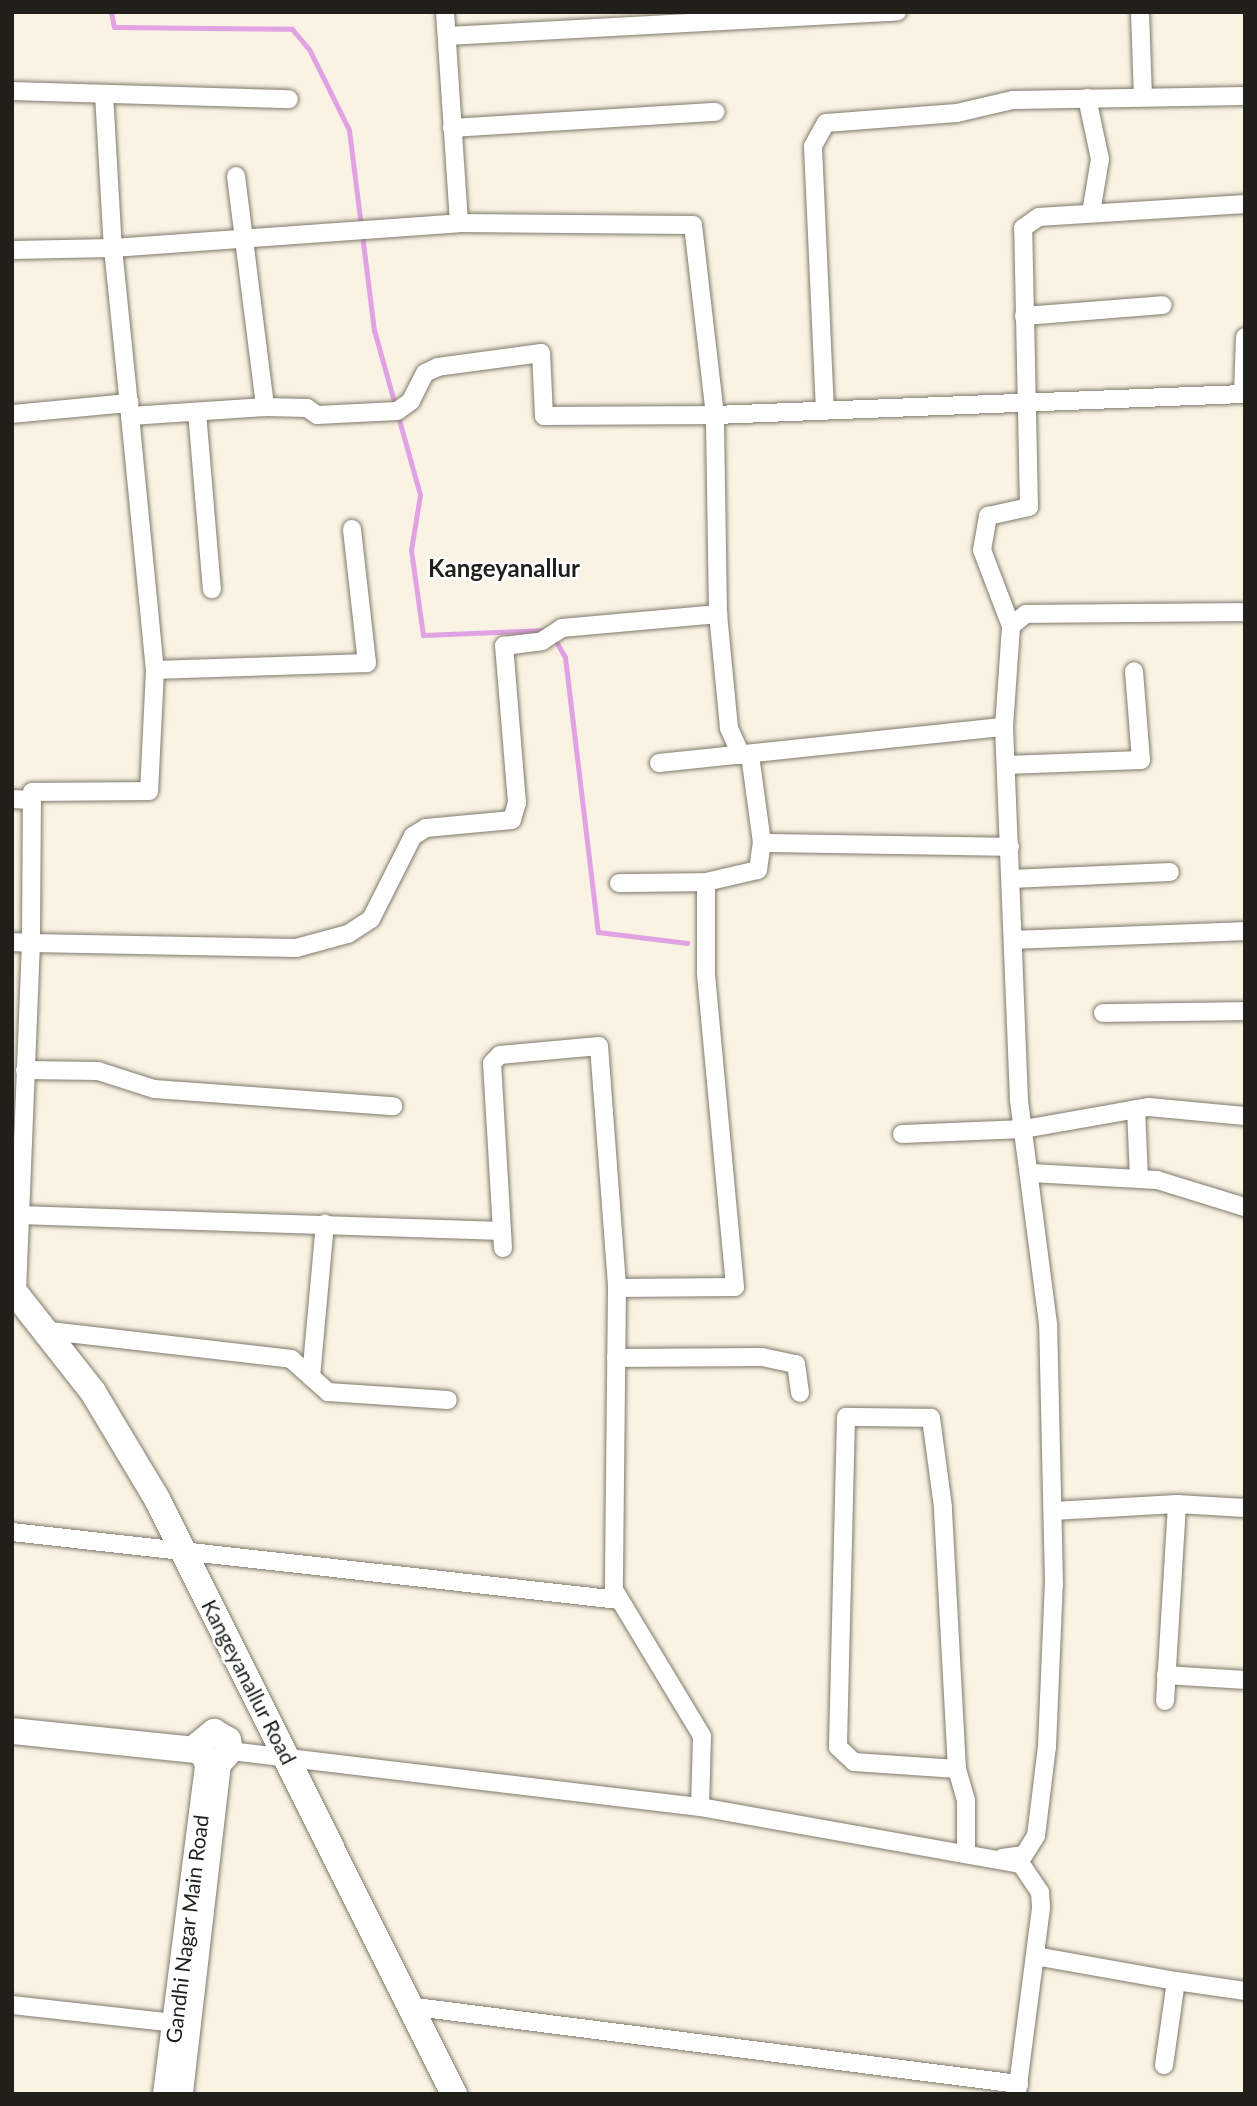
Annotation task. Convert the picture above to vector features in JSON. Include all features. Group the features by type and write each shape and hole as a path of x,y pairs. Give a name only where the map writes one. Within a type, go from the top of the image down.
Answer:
{"street":[{"path":"445,12 459,223"},
{"path":"447,36 705,17 897,12"},
{"path":"1140,12 1143,97"},
{"path":"12,91 289,99"},
{"path":"15,1291 31,943 32,792 149,791 155,670 113,248 104,94"},
{"path":"825,411 817,133 839,118 1087,98 1245,96"},
{"path":"1087,98 1100,159 1091,214"},
{"path":"452,128 716,112"},
{"path":"236,176 265,407"},
{"path":"1002,1858 1024,1855 1036,1836 1053,1669 1054,1511 1048,1324 1024,1129 1004,727 1011,626 982,550 988,516 1029,508 1023,229 1039,217 1245,204"},
{"path":"12,250 113,248 459,223 693,225 715,415 718,614 729,728 746,755 762,843 758,870 706,882 619,883"},
{"path":"1024,316 1163,305"},
{"path":"12,414 129,410 197,412 265,407 307,408 317,415 403,407 425,373 438,367 541,354 544,416 715,415 1243,394 1245,337"},
{"path":"197,412 212,589"},
{"path":"155,670 367,663 352,529"},
{"path":"1011,626 1026,614 1245,612"},
{"path":"12,942 296,948 348,934 371,919 413,835 426,828 512,820 517,803 504,646 542,641 562,628 718,614"},
{"path":"1006,765 1141,760 1134,671"},
{"path":"659,762 1004,727"},
{"path":"12,799 32,800"},
{"path":"762,843 1010,847"},
{"path":"1011,879 1170,872"},
{"path":"617,1288 735,1287 706,972 706,882"},
{"path":"1014,940 1245,931"},
{"path":"1103,1013 1245,1011"},
{"path":"20,1215 325,1224 502,1239 492,1063 500,1055 599,1046 617,1288 613,1564 618,1600 702,1736 700,1807"},
{"path":"25,1070 98,1071 154,1089 393,1106"},
{"path":"1136,1110 1139,1179"},
{"path":"902,1135 1024,1129 1136,1110 1245,1116"},
{"path":"1031,1173 1139,1179 1245,1207"},
{"path":"311,1377 325,1224"},
{"name":"Kangeyanallur Road","path":"15,1291 50,1331 107,1416 184,1553 454,2094"},
{"path":"50,1331 291,1359 328,1392 449,1401"},
{"path":"616,1358 762,1357 796,1364 800,1393"},
{"path":"957,1769 854,1762 838,1747 846,1418 931,1419 943,1507 957,1769 966,1800 967,1854"},
{"path":"1054,1511 1177,1504 1245,1508"},
{"path":"1165,1701 1177,1504"},
{"path":"12,1532 618,1600"},
{"path":"1166,1675 1245,1681"},
{"path":"12,1731 213,1757 289,1761 700,1807 1002,1858 1021,1864 1040,1892 1035,1956 1018,2089 408,2006"},
{"path":"180,2094 213,1757"},
{"name":"Gandhi Nagar Main Road","path":"166,2094 213,1757"},
{"path":"1035,1956 1245,1991"},
{"path":"1164,2065 1176,1981"},
{"path":"12,2006 174,2023"}],"waterway":[{"path":"111,12 114,27 292,29 309,49 349,130 374,330 420,495 411,550 423,635 550,630"},
{"path":"554,638 565,657 598,932 687,943"}],"district":[{"name":"Kangeyanallur","path":"504,568"}]}
